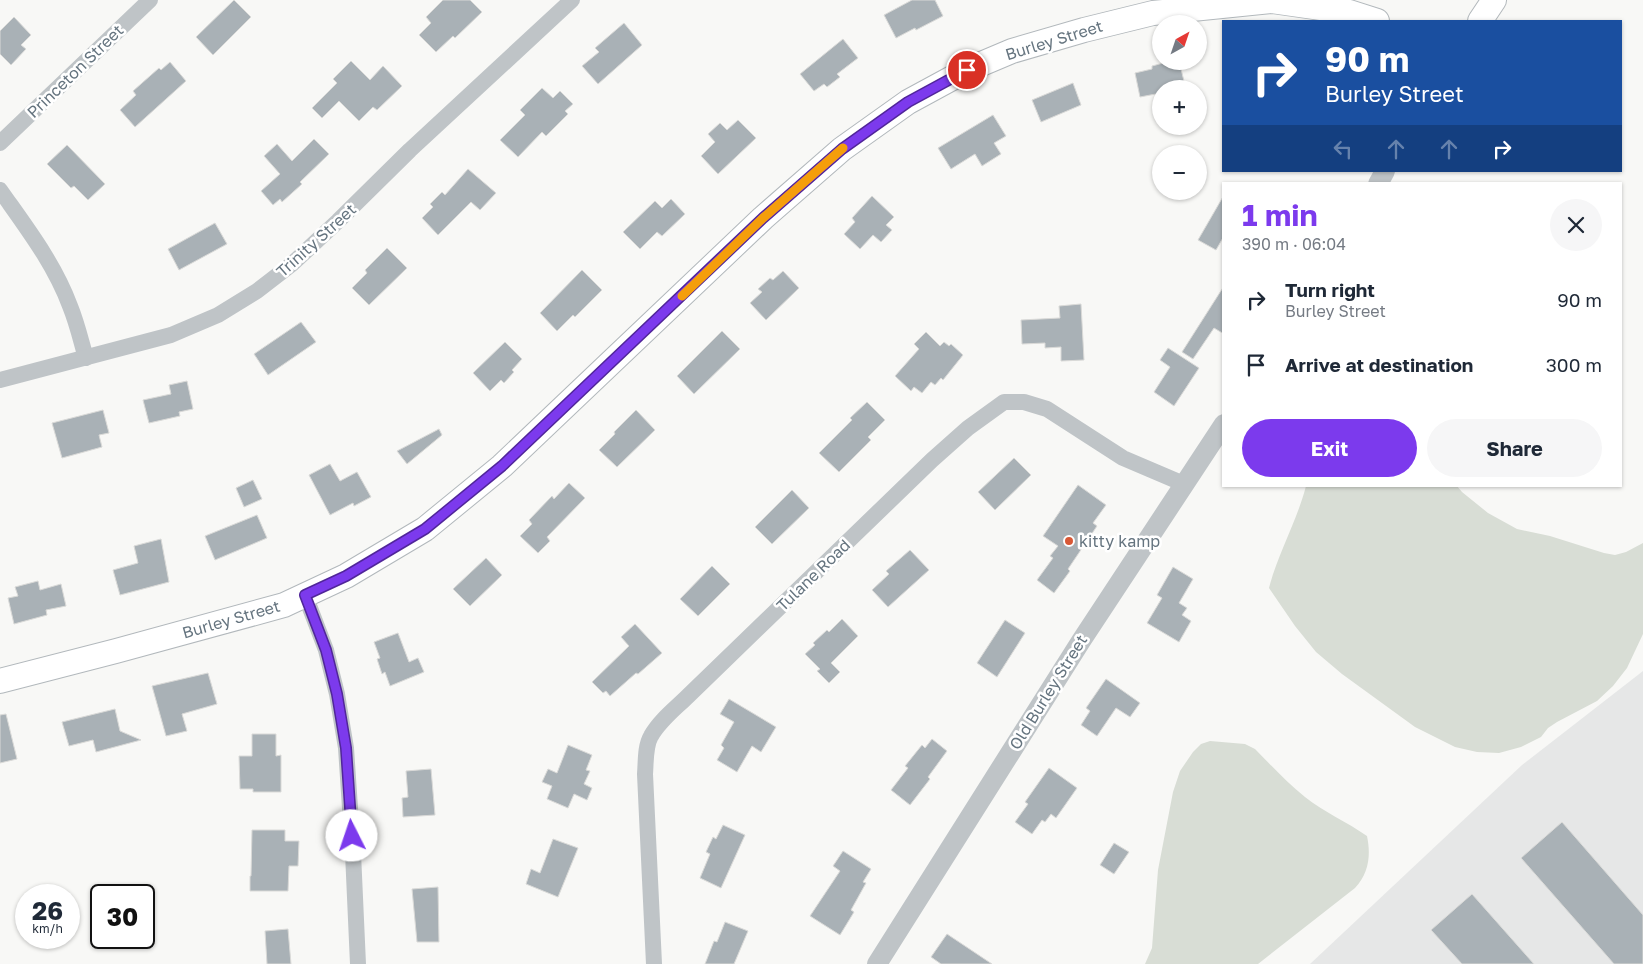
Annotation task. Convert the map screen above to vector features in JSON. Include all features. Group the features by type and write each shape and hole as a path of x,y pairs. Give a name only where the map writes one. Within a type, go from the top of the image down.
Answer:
{"main road":[{"path":"1481,20 1494,0"},
{"name":"Burley Street","path":"0,680 284,605 346,576 425,529 502,466 770,212 842,149 908,102 967,70 1021,49 1153,12 1233,2 1272,1 1349,12 1374,20"}],"street":[{"name":"Princeton Street","path":"0,143 150,0"},
{"name":"Trinity Street","path":"0,380 172,335 218,315 257,291 292,264 410,150 572,0"},
{"path":"0,190 34,238 54,271 70,306 86,358"},
{"name":"Tulane Road","path":"654,964 645,774 650,737 662,721 932,460 989,412 1004,402 1024,402 1047,410 1123,458 1184,484"},
{"name":"Old Burley Street","path":"877,964 1080,641 1222,427"},
{"path":"305,595 326,650 337,694 346,748 358,964"}],"shaded area":[{"path":"1306,487 1458,487 1488,513 1517,529 1550,536 1615,555 1626,552 1643,543 1643,634 1627,668 1613,686 1597,701 1548,728 1541,737 1521,747 1499,753 1477,752 1455,747 1415,727 1342,674 1316,652 1295,626 1269,588 1277,562 1298,512"},
{"path":"1643,671 1643,964 1310,964 1522,765"},
{"path":"1210,741 1245,744 1255,749 1285,780 1305,797 1367,836 1368,864 1360,882 1355,888 1258,964 1145,964 1152,948 1158,870 1173,792 1180,771 1193,752 1201,744"}],"building":[{"path":"234,0 251,17 213,55 196,37"},
{"path":"443,0 470,0 482,12 455,38 453,36 436,52 419,35 431,23 426,17"},
{"path":"912,0 935,0 943,16 896,38 884,15"},
{"path":"14,17 31,35 21,45 26,49 11,65 0,54 0,31"},
{"path":"624,23 642,45 598,84 582,66 599,52 595,48"},
{"path":"843,39 858,58 837,74 840,77 827,87 824,84 814,91 800,74"},
{"path":"351,61 370,80 383,66 402,86 377,110 373,107 359,121 339,101 322,118 312,108 337,83 333,79"},
{"path":"170,62 186,81 135,127 120,110 136,95 133,91 159,68 161,70"},
{"path":"1152,69 1181,70 1184,80 1152,80 1152,95 1140,97 1135,73"},
{"path":"1073,83 1081,105 1041,122 1032,100"},
{"path":"542,88 553,98 560,91 573,104 565,111 568,114 546,136 542,132 518,157 500,140 525,115 520,110"},
{"path":"993,115 1006,136 994,143 1001,154 982,166 975,154 951,169 938,148"},
{"path":"738,120 756,138 718,174 701,156 715,142 708,134 720,123 727,130"},
{"path":"314,139 329,154 300,182 302,184 282,202 280,199 273,205 261,191 280,174 264,156 277,144 292,161"},
{"path":"67,145 105,184 88,200 74,186 71,188 47,164"},
{"path":"468,169 496,193 480,210 471,202 438,235 422,218 433,207 430,204 442,192 445,195"},
{"path":"872,196 894,217 886,225 892,230 881,242 873,235 860,249 844,234 855,222 852,218"},
{"path":"1222,198 1222,240 1216,250 1198,240"},
{"path":"671,199 685,214 662,236 657,232 640,249 623,232 655,201 662,208"},
{"path":"215,223 227,244 179,270 168,249"},
{"path":"387,248 407,268 369,305 352,288 367,273 365,270"},
{"path":"582,270 602,290 575,317 573,315 557,331 540,313"},
{"path":"783,271 799,288 766,320 750,303 762,292 758,289 770,278 773,280"},
{"path":"1222,289 1222,333 1214,328 1193,359 1182,352"},
{"path":"1081,304 1084,360 1061,361 1061,347 1045,348 1045,343 1022,344 1021,320 1060,318 1059,306"},
{"path":"301,322 316,342 268,375 254,354"},
{"path":"722,331 740,349 694,394 677,376"},
{"path":"926,332 940,346 944,342 949,346 951,344 963,355 943,380 941,378 935,385 931,382 922,393 914,387 911,391 895,376 919,349 914,344"},
{"path":"505,342 522,359 504,383 501,380 490,391 473,373"},
{"path":"1168,348 1199,368 1174,406 1154,392 1170,367 1160,360"},
{"path":"187,381 193,409 179,412 180,416 149,423 143,400 171,394 169,385"},
{"path":"867,402 885,420 868,437 871,440 839,472 819,453"},
{"path":"103,410 109,433 99,435 102,447 62,458 52,423"},
{"path":"636,410 655,430 617,467 599,450"},
{"path":"439,429 442,435 407,464 397,451"},
{"path":"1014,458 1031,475 995,510 978,492"},
{"path":"330,464 340,481 357,472 371,497 354,506 353,503 330,515 309,475"},
{"path":"253,480 262,499 244,507 236,488"},
{"path":"569,483 585,498 547,537 550,541 538,553 520,536 532,524 529,520 552,496 554,499"},
{"name":"kitty kamp","path":"1078,485 1106,505 1093,523 1097,526 1068,569 1070,571 1054,593 1037,580 1053,558 1050,556 1058,546 1043,536"},
{"path":"792,490 809,508 772,544 755,527"},
{"path":"257,515 267,538 215,560 205,536"},
{"path":"161,539 169,582 120,595 113,570 138,563 134,546"},
{"path":"910,550 929,570 888,607 872,590 889,574 886,571"},
{"path":"486,558 502,575 470,606 453,589"},
{"path":"712,566 730,584 698,616 680,599"},
{"path":"1173,567 1193,579 1179,603 1187,608 1182,615 1191,621 1179,642 1147,623 1162,598 1157,595"},
{"path":"38,581 40,590 61,584 66,606 46,610 47,615 14,624 8,598 18,596 15,587"},
{"path":"842,619 858,636 831,663 840,672 829,683 817,671 820,669 805,654 815,645 813,643 827,630 829,632"},
{"path":"1005,620 1025,633 997,677 977,663"},
{"path":"635,624 662,653 610,696 606,691 603,693 592,682 629,646 621,637"},
{"path":"398,633 409,662 418,658 424,672 390,686 385,672 382,674 377,659 380,658 374,642"},
{"path":"208,673 217,704 182,714 187,731 166,736 152,686"},
{"path":"1106,679 1140,703 1130,717 1116,708 1097,736 1081,725 1090,711 1086,708"},
{"path":"729,699 776,727 761,752 752,746 737,772 717,760 724,748 721,745 734,722 720,714"},
{"path":"115,709 120,731 141,740 96,752 93,740 69,746 62,722"},
{"path":"6,714 17,759 0,763 0,715"},
{"path":"252,734 276,734 276,756 281,755 281,792 253,792 253,789 240,789 239,756 252,756"},
{"path":"932,739 947,751 928,777 930,779 910,805 891,790 908,768 905,766 922,745 925,748"},
{"path":"568,745 592,755 586,770 590,771 584,784 592,788 587,800 574,794 568,808 547,799 552,786 542,782 548,769 557,773"},
{"path":"1049,768 1077,788 1056,818 1051,814 1045,822 1042,820 1032,834 1015,822 1028,804 1025,802"},
{"path":"431,769 435,815 403,817 402,798 408,797 406,771"},
{"path":"1562,822 1643,915 1643,964 1614,964 1521,858"},
{"path":"723,825 745,835 721,888 700,878 710,854 706,852 713,837 716,839"},
{"path":"252,830 285,830 285,841 299,841 298,866 289,866 288,891 250,891"},
{"path":"553,839 578,848 558,897 526,884 531,869 540,873"},
{"path":"1114,843 1129,852 1114,874 1100,865"},
{"path":"843,851 871,869 863,882 866,883 851,910 854,912 840,935 810,916 840,871 833,866"},
{"path":"438,887 439,942 417,942 412,889"},
{"path":"1472,894 1534,964 1462,964 1431,930"},
{"path":"725,922 748,931 734,964 705,964 714,941 717,942"},
{"path":"288,929 291,964 267,964 265,931"},
{"path":"947,934 992,964 941,964 931,957"}],"slow traffic":[{"path":"682,296 763,218 843,148"}],"place":[{"name":"kitty kamp","path":"1069,541"}],"route":[{"path":"352,836 346,748 337,694 326,650 305,595 346,576 425,529 502,466 763,218 842,149 908,102 967,70"}]}
